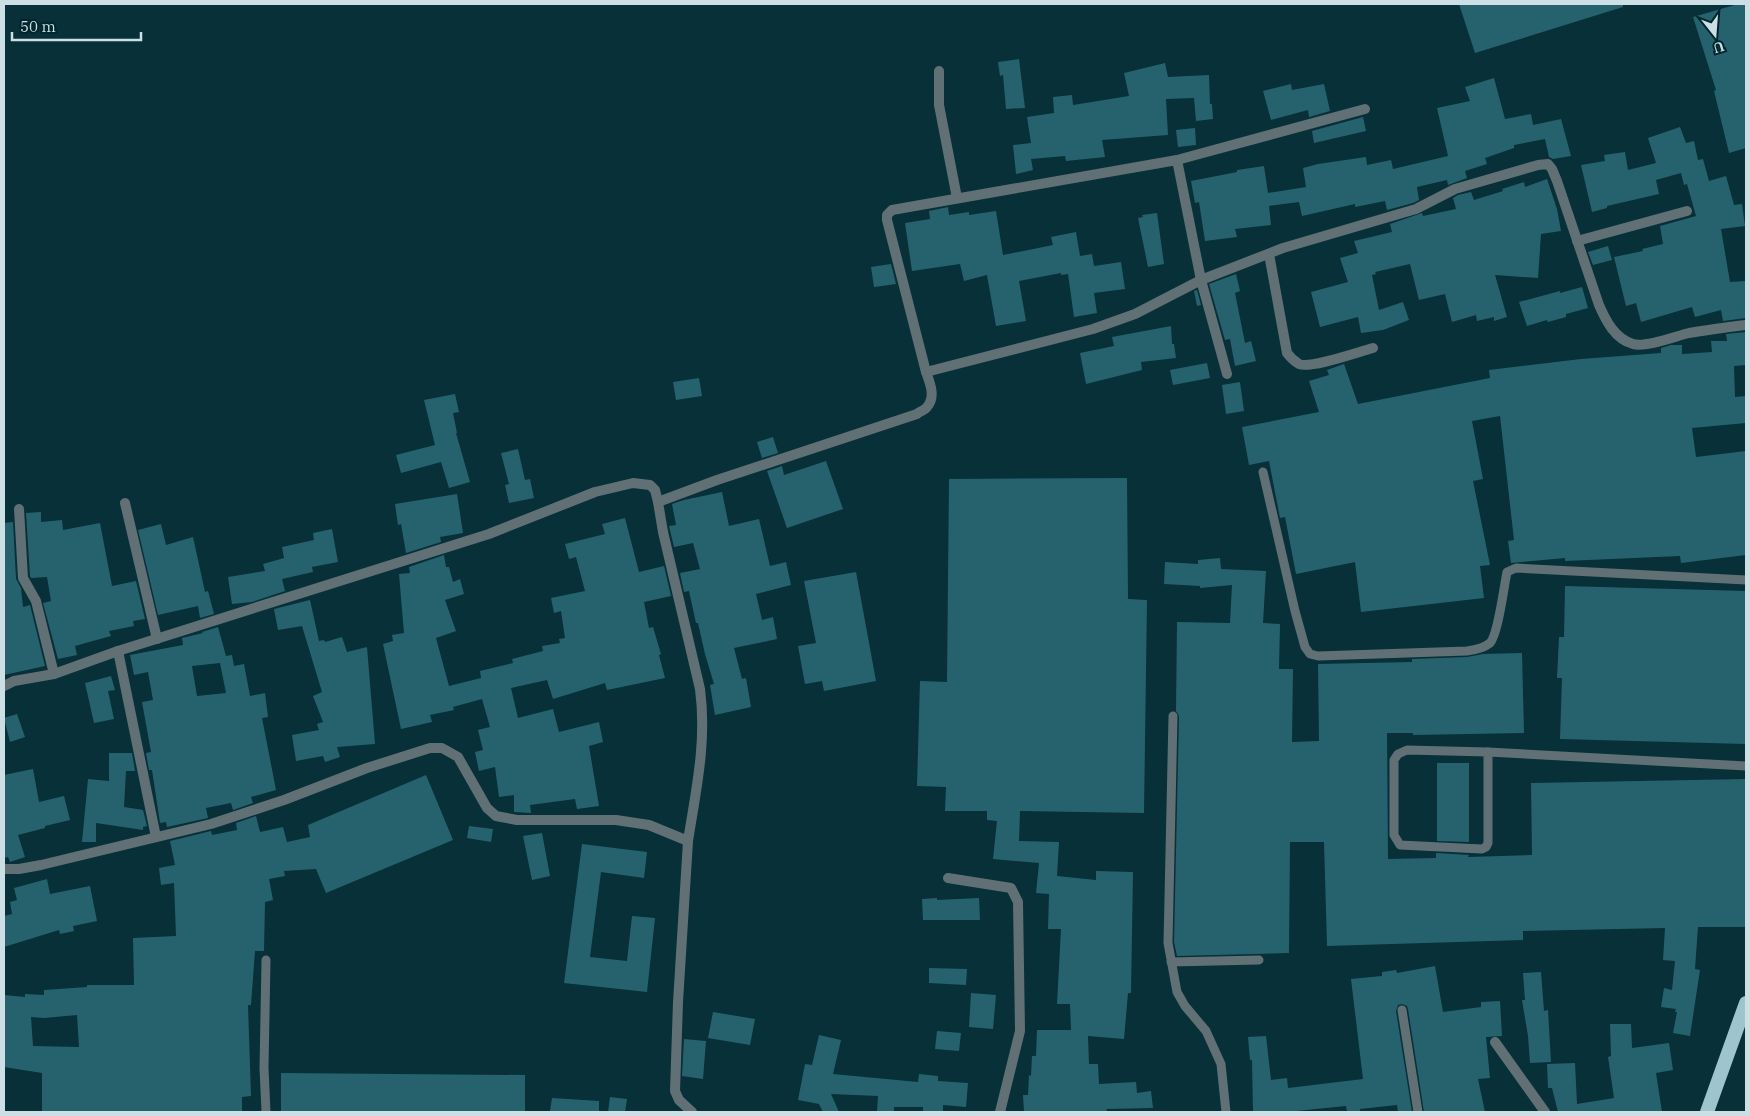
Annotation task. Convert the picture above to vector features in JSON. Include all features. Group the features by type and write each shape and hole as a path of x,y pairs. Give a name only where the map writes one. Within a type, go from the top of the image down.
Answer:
{"highway":[{"path":"1707,1112 1746,1003"}],"street":[{"path":"939,71 938,105 957,198"},
{"path":"658,502 916,414 927,408 932,387 926,372 887,215 892,210 1177,160 1365,110"},
{"path":"1177,160 1202,280 1227,374"},
{"path":"926,372 1093,329 1134,314 1202,280 1268,254 1416,209 1455,190 1538,165 1548,164 1557,181 1599,305 1606,322 1616,333 1635,345 1691,333 1746,325"},
{"path":"1577,240 1687,211"},
{"path":"1268,254 1287,353 1292,359 1300,365 1314,365 1373,348"},
{"path":"4,686 14,682 54,674 118,651 489,534 595,492 633,483 650,485 655,490 658,502 703,709 702,748 688,841 678,1002 675,1091 679,1100 692,1112"},
{"path":"125,503 157,639"},
{"path":"18,509 23,578 36,602 54,674"},
{"path":"118,651 156,837"},
{"path":"4,869 19,869 41,865 211,824 284,800 367,768 430,748 442,748 458,757 487,808 496,816 517,820 616,820 649,825 688,841"},
{"path":"948,878 1011,888 1018,902 1020,1031 1000,1112"},
{"path":"1495,1042 1545,1112"}],"lane":[{"path":"1263,472 1294,611 1305,647 1310,654 1318,656 1467,651 1479,648 1490,642 1496,631 1507,572 1516,568 1746,580"},
{"path":"1173,716 1168,944 1177,992 1185,1006 1206,1030 1221,1064 1226,1112"},
{"path":"1488,752 1488,843 1486,847 1482,849 1400,845 1394,835 1394,760 1398,754 1407,750 1488,752 1566,755 1746,766"},
{"path":"266,960 264,1068 266,1112"},
{"path":"1171,962 1259,960"},
{"path":"1402,1010 1418,1112"}],"building":[{"path":"1459,4 1623,4 1623,7 1475,53"},
{"path":"1738,4 1746,4 1746,148 1729,153 1714,91 1716,90 1693,17"},
{"path":"1019,59 1025,108 1006,109 1003,75 1000,76 998,62"},
{"path":"1165,63 1168,77 1209,75 1210,104 1212,104 1213,119 1196,121 1194,98 1166,99 1168,135 1102,140 1105,157 1066,161 1065,156 1031,159 1033,170 1016,174 1013,145 1031,143 1027,117 1054,113 1053,97 1072,95 1073,105 1129,96 1124,73"},
{"path":"1494,78 1505,119 1531,114 1533,125 1561,119 1571,156 1553,159 1549,157 1545,139 1514,145 1514,148 1485,158 1487,164 1465,171 1467,178 1448,185 1447,180 1417,187 1419,200 1413,203 1387,210 1385,201 1355,207 1355,204 1302,216 1299,202 1269,206 1271,225 1235,229 1237,237 1205,241 1199,202 1195,203 1191,181 1237,172 1237,170 1264,166 1268,193 1306,187 1303,168 1318,164 1366,157 1367,165 1391,160 1393,169 1448,156 1437,108 1470,101 1465,87"},
{"path":"1291,84 1292,90 1324,84 1330,111 1309,117 1308,110 1271,120 1263,91"},
{"path":"1363,117 1366,131 1314,143 1312,131"},
{"path":"1680,127 1686,143 1694,141 1698,160 1703,159 1709,181 1726,176 1734,205 1742,204 1745,226 1721,229 1730,282 1746,281 1746,318 1723,321 1721,310 1695,317 1692,307 1641,322 1636,303 1626,306 1614,257 1643,251 1642,249 1663,244 1660,226 1696,216 1687,184 1684,185 1681,173 1656,180 1659,194 1607,206 1607,208 1592,212 1581,165 1605,161 1604,155 1625,152 1628,170 1656,163 1648,138"},
{"path":"1195,128 1196,145 1178,147 1176,130"},
{"path":"1547,179 1557,209 1561,231 1541,234 1538,278 1495,275 1507,317 1494,321 1494,317 1477,321 1476,315 1452,322 1445,294 1419,300 1410,264 1375,272 1376,274 1372,275 1379,310 1403,302 1409,320 1383,330 1361,333 1358,317 1320,327 1311,292 1348,282 1340,258 1358,253 1354,241 1392,232 1390,224 1422,213 1423,216 1456,209 1453,198 1458,195 1471,192 1474,200 1524,182 1525,187"},
{"path":"948,207 949,215 969,212 969,215 996,211 1003,255 1053,245 1051,237 1076,232 1080,256 1092,254 1094,266 1121,262 1125,289 1094,293 1097,313 1074,317 1068,274 1061,275 1061,273 1019,281 1026,321 996,326 987,275 964,281 960,264 912,271 905,223 930,219 929,211"},
{"path":"1157,213 1164,264 1148,267 1138,218 1143,217 1142,215"},
{"path":"1608,246 1612,260 1593,265 1588,252"},
{"path":"891,264 896,284 874,287 871,267"},
{"path":"1236,274 1240,291 1235,293 1245,343 1251,341 1256,361 1235,366 1230,339 1225,340 1209,284"},
{"path":"1582,287 1588,308 1566,314 1566,317 1527,326 1519,302"},
{"path":"1197,290 1201,305 1197,306 1194,291"},
{"path":"1171,326 1172,344 1174,344 1176,358 1141,362 1142,370 1086,384 1080,353 1114,346 1112,337"},
{"path":"1746,332 1746,365 1734,366 1735,397 1746,396 1746,423 1692,428 1696,457 1746,451 1746,555 1681,563 1680,556 1565,561 1565,558 1511,563 1508,541 1514,540 1500,416 1472,421 1483,479 1473,481 1490,565 1480,566 1484,598 1361,612 1355,562 1296,574 1285,517 1280,518 1269,461 1249,465 1242,427 1319,412 1309,381 1329,375 1327,370 1344,364 1358,404 1490,378 1489,370 1581,359 1661,353 1661,348 1671,345 1682,345 1682,354 1712,352 1711,341 1727,341 1726,334"},
{"path":"1207,363 1210,378 1173,385 1170,370"},
{"path":"699,378 702,396 676,400 673,382"},
{"path":"1240,382 1244,411 1226,414 1222,385"},
{"path":"455,394 459,412 453,413 456,433 470,482 449,488 441,462 401,473 396,455 435,445 424,400"},
{"path":"773,437 778,453 762,458 757,442"},
{"path":"518,449 525,480 530,479 534,498 509,503 505,485 509,484 501,453"},
{"path":"826,461 843,509 787,528 767,471 782,466 784,475"},
{"path":"1127,478 1128,599 1147,600 1144,813 1020,811 1019,841 1059,842 1057,876 1096,880 1096,871 1133,872 1131,993 1128,993 1124,1039 1088,1036 1089,1064 1098,1064 1099,1084 1136,1082 1137,1093 1151,1091 1153,1108 1106,1109 1107,1111 1024,1112 1023,1095 1028,1095 1032,1056 1036,1056 1037,1030 1071,1030 1070,1004 1057,1004 1061,929 1048,929 1049,894 1036,893 1039,863 993,859 997,821 987,820 987,811 945,811 946,787 917,786 920,681 947,682 949,479"},
{"path":"722,492 729,526 759,519 770,566 786,562 791,585 756,594 762,620 773,617 777,639 734,648 742,679 746,678 751,707 715,715 710,685 714,684 698,623 696,623 689,591 684,592 680,573 700,569 693,543 674,547 669,526 676,525 672,504"},
{"path":"457,494 463,533 440,537 441,542 406,553 401,524 398,525 395,504"},
{"path":"41,512 41,522 62,520 63,530 100,523 112,586 136,581 145,619 133,621 134,626 109,631 111,636 75,646 77,655 58,659 43,603 51,601 47,577 31,578 30,576 26,513"},
{"path":"625,518 639,572 664,566 671,596 644,602 649,628 653,627 661,654 659,655 665,678 607,690 605,683 553,699 547,680 511,688 518,718 553,709 559,732 599,722 603,742 589,746 599,806 577,809 575,799 530,805 531,813 514,812 514,795 499,797 495,767 479,771 475,752 483,750 478,730 490,727 482,699 453,707 454,710 430,715 432,722 401,729 383,644 393,641 392,635 404,633 399,574 410,573 409,567 444,555 446,567 449,567 453,582 460,579 464,594 445,600 456,631 436,638 449,686 481,678 480,671 513,663 512,659 543,651 542,646 560,643 559,639 565,638 561,611 554,613 551,598 585,591 576,557 569,559 565,544 605,534 602,524"},
{"path":"13,522 16,579 21,588 23,607 30,605 45,666 4,675 4,523"},
{"path":"161,524 166,545 193,537 205,592 208,591 214,614 200,618 198,606 158,615 138,530"},
{"path":"332,529 338,562 312,567 313,572 282,579 285,591 252,602 232,604 228,577 265,571 263,564 284,558 282,547 314,540 313,533"},
{"path":"1220,558 1221,569 1266,571 1263,623 1280,624 1279,669 1293,669 1292,742 1319,741 1318,664 1412,662 1412,659 1522,653 1524,733 1413,735 1413,733 1387,733 1388,859 1436,858 1436,853 1469,855 1468,857 1532,855 1531,783 1746,779 1746,927 1698,927 1695,969 1700,970 1690,1036 1673,1033 1676,1009 1661,1007 1664,988 1672,990 1675,961 1663,960 1665,928 1523,931 1523,940 1327,946 1324,842 1290,842 1289,953 1177,956 1174,942 1179,716 1176,711 1177,622 1230,623 1232,585 1200,588 1200,586 1164,584 1165,562 1198,564 1198,560"},
{"path":"856,572 876,681 824,691 822,681 805,684 798,646 816,643 804,581"},
{"path":"1565,586 1746,591 1746,744 1560,739 1562,678 1557,678 1559,637 1564,637"},
{"path":"310,600 319,641 324,640 325,642 342,637 347,652 367,647 375,744 337,747 340,757 325,762 323,756 296,761 292,735 319,730 317,724 323,722 313,696 322,692 302,626 278,630 274,609"},
{"path":"218,627 226,656 232,655 234,666 244,664 250,696 265,693 268,717 262,718 276,790 251,797 253,803 233,810 231,803 206,808 208,818 167,827 166,822 160,823 152,770 149,770 146,753 151,752 142,702 153,700 148,672 134,675 130,655 183,645 182,638","holes":["220,663 226,693 197,696 192,666"]},
{"path":"111,676 115,690 108,691 114,719 94,723 85,683"},
{"path":"17,714 25,737 10,742 4,718"},
{"path":"109,753 132,753 135,771 126,771 124,807 143,810 147,826 143,827 143,830 96,823 96,842 82,842 88,779 109,781"},
{"path":"1437,763 1469,763 1469,842 1437,841"},
{"path":"33,769 39,802 64,796 70,820 18,835 25,857 10,862 8,857 4,858 4,775"},
{"path":"426,775 453,840 326,893 316,869 284,871 285,876 269,879 273,900 265,902 264,951 255,951 251,1005 248,1005 251,1096 242,1097 242,1112 42,1112 42,1073 4,1067 4,995 25,997 25,994 44,995 44,990 87,987 87,985 134,985 133,938 176,936 174,883 161,885 159,868 175,865 170,841 211,831 212,835 237,830 236,823 256,816 260,832 283,827 287,842 310,837 308,825","holes":["77,1015 79,1047 33,1046 31,1017 44,1018"]},
{"path":"469,826 493,829 491,842 467,838"},
{"path":"542,833 550,876 532,880 523,836"},
{"path":"582,844 647,852 644,878 601,872 590,957 627,961 632,916 655,918 647,992 564,983"},
{"path":"47,879 50,894 90,886 97,921 73,926 74,931 60,934 59,930 4,947 4,916 12,914 10,902 17,900 14,888"},
{"path":"937,898 937,900 979,898 980,920 923,920 922,899"},
{"path":"1435,966 1443,1012 1481,1007 1481,1002 1500,1001 1502,1036 1486,1037 1490,1078 1478,1079 1485,1112 1424,1112 1408,1009 1407,1006 1402,1004 1398,1005 1396,1011 1412,1112 1398,1112 1397,1105 1360,1109 1360,1111 1353,1112 1347,1112 1346,1106 1286,1112 1253,1112 1252,1060 1250,1060 1248,1037 1266,1036 1271,1080 1287,1078 1288,1088 1363,1079 1351,979 1382,976 1382,972 1396,970 1397,973"},
{"path":"929,968 967,969 966,985 929,983"},
{"path":"1541,972 1544,1011 1548,1010 1551,1062 1530,1063 1522,1000 1525,1000 1523,973"},
{"path":"971,993 996,995 993,1029 969,1027"},
{"path":"713,1012 755,1019 750,1045 708,1038"},
{"path":"1610,1024 1631,1024 1632,1048 1669,1043 1673,1070 1656,1073 1662,1112 1558,1112 1552,1088 1548,1088 1547,1064 1575,1063 1577,1104 1614,1098 1608,1057 1611,1056"},
{"path":"937,1031 961,1033 959,1051 935,1049"},
{"path":"819,1035 841,1040 833,1074 918,1082 919,1074 938,1076 938,1081 968,1083 966,1107 943,1105 943,1112 923,1112 923,1107 894,1107 894,1112 877,1112 878,1096 831,1094 839,1112 823,1112 819,1104 798,1100 805,1064 812,1065"},
{"path":"684,1039 706,1041 703,1079 682,1076"},
{"path":"281,1073 525,1075 525,1112 281,1112"},
{"path":"610,1097 627,1099 625,1112 608,1112"},
{"path":"552,1098 599,1101 599,1112 550,1111"}]}
